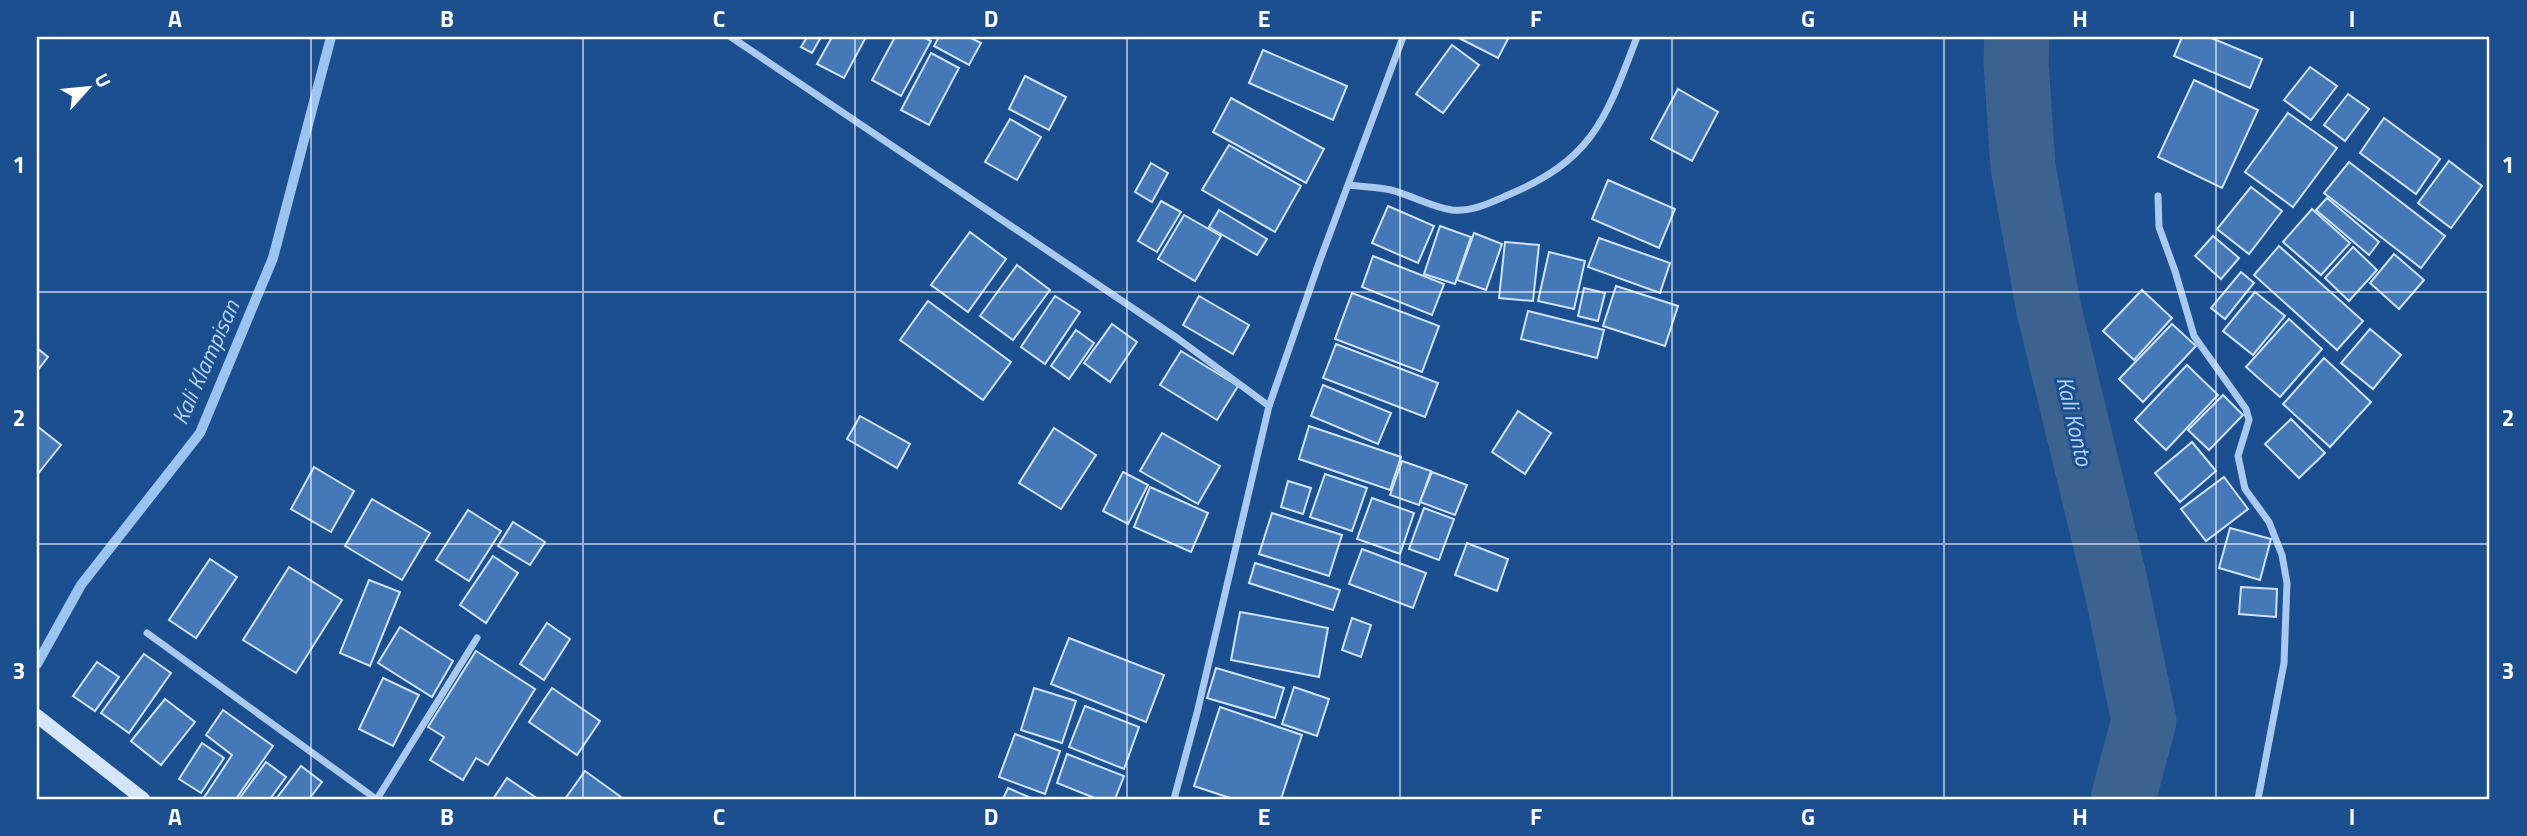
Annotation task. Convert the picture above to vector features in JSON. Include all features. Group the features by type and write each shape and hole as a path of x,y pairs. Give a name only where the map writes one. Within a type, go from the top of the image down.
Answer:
{"street":[{"path":"731,37 1177,338 1269,406"},
{"path":"1174,799 1197,713 1269,406 1404,37"},
{"path":"1349,185 1390,190 1449,209 1465,210 1479,207 1531,185 1552,173 1588,142 1607,110 1637,37"},
{"path":"2158,196 2159,228 2194,336 2246,409 2249,421 2238,456 2245,489 2269,523 2282,555 2287,583 2284,663 2258,799"},
{"path":"147,633 377,799 477,638"},
{"path":"37,716 143,799"}],"building":[{"path":"807,37 821,37 812,53 801,47"},
{"path":"832,37 866,37 844,78 817,64"},
{"path":"895,37 923,37 931,41 901,96 872,80"},
{"path":"939,37 969,37 981,43 969,65 934,46"},
{"path":"1457,37 1509,37 1498,58"},
{"path":"2182,37 2209,37 2262,59 2250,88 2174,56"},
{"path":"1452,45 1479,65 1443,113 1416,94"},
{"path":"1263,50 1347,86 1333,120 1249,83"},
{"path":"931,53 959,68 929,125 901,110"},
{"path":"2310,67 2337,86 2311,120 2284,100"},
{"path":"1025,76 1066,97 1049,130 1009,109"},
{"path":"2194,80 2258,110 2222,188 2158,157"},
{"path":"1678,89 1718,112 1692,161 1651,139"},
{"path":"2348,94 2369,109 2345,141 2324,125"},
{"path":"1231,98 1324,149 1306,183 1213,132"},
{"path":"2288,113 2337,148 2293,207 2245,172"},
{"path":"2384,118 2440,159 2416,194 2360,153"},
{"path":"1010,119 1041,137 1017,180 985,162"},
{"path":"1229,145 1301,186 1275,232 1202,190"},
{"path":"2449,161 2482,186 2451,228 2418,203"},
{"path":"2349,162 2445,236 2421,268 2324,193"},
{"path":"1151,163 1168,173 1152,202 1135,192"},
{"path":"1608,180 1675,209 1659,248 1592,219"},
{"path":"2251,187 2282,211 2249,254 2217,229"},
{"path":"2327,198 2379,242 2369,255 2316,210"},
{"path":"1161,201 1181,212 1157,252 1138,241"},
{"path":"1388,206 1434,226 1418,263 1372,243"},
{"path":"2312,209 2350,243 2321,275 2283,242"},
{"path":"1219,210 1267,239 1257,255 1209,227"},
{"path":"1184,215 1221,236 1195,281 1158,259"},
{"path":"1440,226 1471,237 1455,284 1424,274"},
{"path":"970,232 1006,259 968,312 931,285"},
{"path":"1474,233 1502,244 1486,290 1457,280"},
{"path":"2213,236 2239,258 2221,279 2195,256"},
{"path":"1599,238 1670,263 1660,293 1588,267"},
{"path":"1505,242 1539,245 1533,301 1499,298"},
{"path":"2279,246 2363,321 2337,350 2254,275"},
{"path":"2353,247 2377,270 2349,301 2325,278"},
{"path":"1549,252 1585,261 1574,309 1538,301"},
{"path":"2394,254 2424,280 2399,309 2370,283"},
{"path":"1373,256 1444,284 1432,315 1362,287"},
{"path":"1017,265 1050,290 1013,340 980,316"},
{"path":"2241,272 2254,283 2225,319 2211,308"},
{"path":"1616,286 1678,306 1665,346 1603,326"},
{"path":"1584,288 1605,293 1598,321 1578,316"},
{"path":"2142,290 2172,318 2134,360 2103,331"},
{"path":"2255,292 2285,316 2253,355 2223,331"},
{"path":"1352,293 1439,326 1422,372 1335,339"},
{"path":"1055,296 1080,312 1045,364 1021,347"},
{"path":"1199,296 1249,325 1233,354 1183,325"},
{"path":"928,301 1011,362 983,400 900,340"},
{"path":"1528,311 1604,330 1597,358 1521,339"},
{"path":"2289,319 2322,349 2280,397 2246,367"},
{"path":"1112,324 1137,342 1110,382 1084,363"},
{"path":"2172,324 2196,346 2143,402 2119,379"},
{"path":"2370,329 2401,355 2373,389 2341,363"},
{"path":"1076,330 1094,343 1069,379 1051,366"},
{"path":"1336,344 1438,383 1425,417 1323,378"},
{"path":"37,348 48,357 37,371"},
{"path":"1181,351 1238,386 1217,420 1160,385"},
{"path":"2324,358 2371,402 2330,447 2283,404"},
{"path":"2187,365 2218,395 2166,450 2135,420"},
{"path":"1323,385 1391,413 1378,444 1311,416"},
{"path":"2223,395 2243,415 2209,450 2188,430"},
{"path":"1518,411 1551,433 1525,474 1492,452"},
{"path":"860,416 910,444 897,468 847,439"},
{"path":"2291,419 2325,453 2299,478 2265,444"},
{"path":"37,426 61,445 37,475"},
{"path":"1309,426 1401,457 1390,490 1299,459"},
{"path":"1054,428 1096,455 1061,509 1019,483"},
{"path":"1162,433 1220,466 1198,504 1140,471"},
{"path":"2192,442 2216,471 2180,502 2155,473"},
{"path":"1402,461 1431,471 1419,505 1390,495"},
{"path":"314,467 354,491 331,532 291,509"},
{"path":"1123,472 1148,485 1128,524 1103,511"},
{"path":"1432,472 1467,485 1455,515 1420,502"},
{"path":"1325,474 1367,488 1352,531 1310,517"},
{"path":"2224,477 2248,509 2206,541 2181,509"},
{"path":"1288,481 1311,488 1303,514 1281,507"},
{"path":"1150,487 1208,513 1191,552 1134,527"},
{"path":"1372,498 1414,513 1400,554 1357,539"},
{"path":"372,499 430,533 402,580 345,546"},
{"path":"1424,508 1454,519 1439,560 1409,549"},
{"path":"468,510 501,531 469,581 436,560"},
{"path":"1272,513 1342,535 1329,576 1259,554"},
{"path":"513,522 545,542 530,565 498,546"},
{"path":"2230,528 2271,539 2260,580 2219,568"},
{"path":"1467,543 1508,559 1497,591 1455,575"},
{"path":"1362,549 1426,573 1413,608 1349,584"},
{"path":"493,556 518,573 486,623 460,605"},
{"path":"210,559 237,577 196,638 169,620"},
{"path":"1255,563 1340,590 1333,610 1249,583"},
{"path":"289,567 342,600 296,673 243,640"},
{"path":"369,580 400,592 370,666 340,653"},
{"path":"2241,587 2277,589 2276,617 2239,614"},
{"path":"1240,612 1328,628 1319,677 1231,660"},
{"path":"1352,618 1371,625 1361,657 1342,650"},
{"path":"547,623 570,639 544,680 520,664"},
{"path":"400,627 453,661 432,697 378,663"},
{"path":"1069,638 1164,675 1146,722 1051,684"},
{"path":"476,651 535,689 488,765 476,758 463,780 430,760 444,737 428,727"},
{"path":"144,654 171,673 129,733 101,713"},
{"path":"97,662 119,677 95,711 73,696"},
{"path":"1216,668 1284,688 1275,718 1207,698"},
{"path":"383,678 419,695 393,746 359,729"},
{"path":"1294,687 1329,699 1317,736 1282,724"},
{"path":"552,688 600,721 577,755 529,722"},
{"path":"1034,688 1076,701 1062,743 1021,730"},
{"path":"165,699 195,722 161,765 131,741"},
{"path":"1085,706 1139,727 1124,769 1069,747"},
{"path":"1220,707 1302,735 1281,799 1233,799 1194,786"},
{"path":"223,710 273,746 236,799 203,799 232,755 206,735"},
{"path":"1015,734 1060,751 1045,794 999,777"},
{"path":"202,743 224,758 201,793 179,779"},
{"path":"1067,754 1124,776 1115,799 1097,799 1057,783"},
{"path":"266,762 286,777 270,799 239,799"},
{"path":"301,766 322,782 309,799 276,799"},
{"path":"585,771 621,797 620,799 565,799"},
{"path":"507,778 538,799 493,799"},
{"path":"1008,788 1031,798 1031,799 1003,799"}],"waterway":[{"name":"Kali Klampisan","path":"37,664 81,585 200,433 273,258 331,37"},
{"name":"Kali Konto","path":"2017,37 2016,62 2023,167 2049,310 2116,586 2144,721 2123,799"}]}
